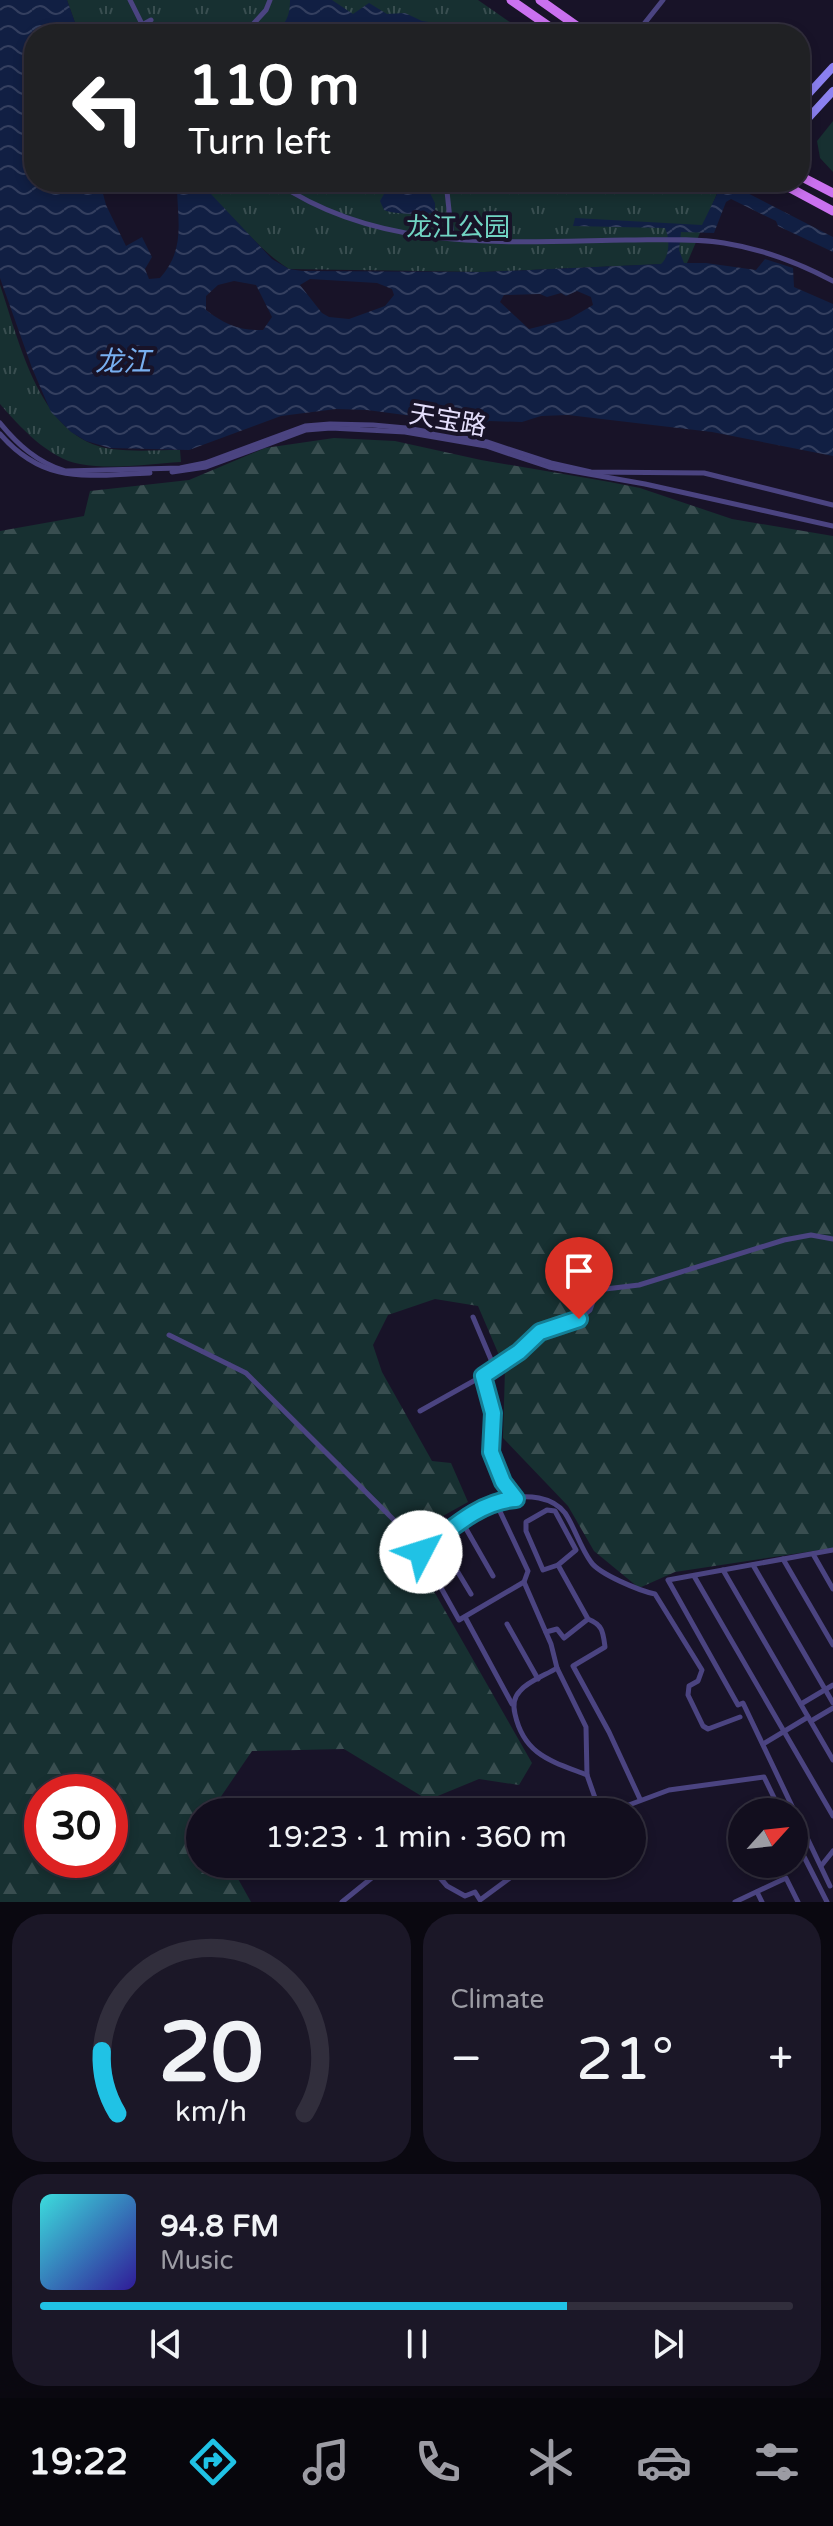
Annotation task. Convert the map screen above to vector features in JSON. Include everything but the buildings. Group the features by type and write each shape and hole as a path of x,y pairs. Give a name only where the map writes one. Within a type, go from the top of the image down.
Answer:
{"main road":[{"path":"511,0 540,24"},
{"path":"540,0 574,24"},
{"path":"810,181 833,193"},
{"path":"798,192 833,211"}],"street":[{"path":"130,0 142,24"},
{"path":"253,24 266,10 270,0"},
{"path":"644,24 663,0"},
{"path":"144,24 151,20"},
{"path":"810,92 833,67"},
{"path":"810,116 833,91"},
{"path":"292,192 350,220 394,232 491,242 719,242 755,249 833,281"},
{"path":"447,192 452,238"},
{"path":"0,423 24,449 56,470"},
{"name":"天宝路","path":"56,470 180,468 205,463 305,426 373,425 487,442 551,463 591,472 704,473 833,505"},
{"name":"天宝路","path":"56,470 82,475 179,471 206,467 306,430 331,428 405,432 486,446 549,467 659,487 833,526"},
{"path":"0,434 27,459 56,470"},
{"path":"420,1411 495,1369 540,1332 579,1319 590,1310 597,1290 639,1285 784,1240 811,1235 833,1239"},
{"path":"473,1317 495,1369"},
{"path":"169,1335 246,1373 404,1530 419,1539 473,1507 529,1496 550,1501 563,1510 592,1565 635,1589 655,1594 702,1670 698,1681 689,1686 688,1695 703,1726 708,1729 740,1717"},
{"path":"483,1376 493,1413 491,1452 503,1482 516,1499"},
{"path":"499,1501 528,1571 524,1582 459,1620 421,1552 461,1520 499,1501"},
{"path":"547,1510 555,1511 576,1550 558,1565 543,1570 526,1531 526,1522 547,1510"},
{"path":"461,1520 493,1576"},
{"path":"438,1539 471,1594"},
{"path":"830,1886 743,1703 738,1705 668,1580 833,1550"},
{"path":"813,1554 833,1589"},
{"path":"783,1559 833,1645"},
{"path":"558,1565 588,1619 597,1622 603,1629 605,1647 573,1666 609,1732 640,1798"},
{"path":"753,1565 833,1705 763,1744"},
{"path":"723,1570 833,1760"},
{"path":"694,1576 833,1816"},
{"path":"524,1582 546,1632 557,1668 586,1727 587,1775 595,1798"},
{"path":"465,1617 513,1704 519,1732 528,1746 587,1775"},
{"path":"546,1632 557,1629 564,1638 588,1619"},
{"path":"507,1624 538,1679"},
{"path":"513,1704 519,1691 557,1668"},
{"path":"801,1704 833,1685"},
{"path":"643,1798 669,1790 764,1777 774,1798"},
{"path":"821,1866 833,1851"},
{"path":"808,1865 827,1902"},
{"path":"342,1902 372,1878"},
{"path":"440,1878 447,1886 465,1896 475,1892 480,1900 510,1878"},
{"path":"735,1902 786,1878 798,1902"},
{"path":"757,1892 762,1902"}],"green space":[{"path":"67,0 478,0 513,24 75,24"},
{"path":"833,121 833,172 820,158 817,141"},
{"name":"龙江公园","path":"207,192 718,192 687,263 484,272 289,269 263,249"},
{"path":"0,285 36,385 67,428 87,442 112,449 180,450 181,462 118,467 80,464 57,456 25,431 0,404"},
{"path":"334,438 395,441 481,460 640,488 732,519 833,536 833,1548 675,1572 639,1588 594,1551 568,1506 503,1438 505,1369 478,1306 435,1299 388,1315 373,1345 382,1372 432,1461 451,1463 468,1502 416,1531 411,1551 532,1763 519,1785 479,1779 433,1798 425,1798 344,1749 252,1751 220,1798 186,1798 186,1878 238,1878 251,1902 0,1902 0,531 84,516 90,491 189,480 265,448"}],"water":[{"name":"龙江","path":"0,0 67,0 75,24 24,24 24,192 103,192 126,246 142,237 152,257 145,269 149,279 160,278 177,246 177,192 209,192 272,259 289,269 302,271 484,272 661,264 668,247 665,228 573,226 575,218 702,225 718,192 745,192 833,237 833,252 731,199 726,202 714,233 681,232 679,250 684,263 756,270 765,259 793,268 794,287 833,304 833,456 712,432 568,415 541,416 522,422 489,421 482,425 477,417 450,421 336,409 281,416 189,450 110,448 86,441 71,432 51,412 0,278","holes":["310,279 377,283 392,289 394,295 385,306 349,319 322,313 300,285","234,281 256,285 272,317 263,330 233,326 206,310 206,296 218,285","577,291 591,297 593,305 569,319 529,329 500,302 504,295 540,294 547,297 561,293 566,296"]},
{"path":"290,0 332,0 353,14 369,3 387,14 405,13 422,21 442,24 283,24"},
{"path":"385,192 430,193 435,212 394,213 384,210 380,201"}],"route":[{"path":"421,1552 461,1520 502,1499 516,1499 503,1482 491,1452 493,1413 483,1376 519,1352 540,1332 579,1319"}]}
